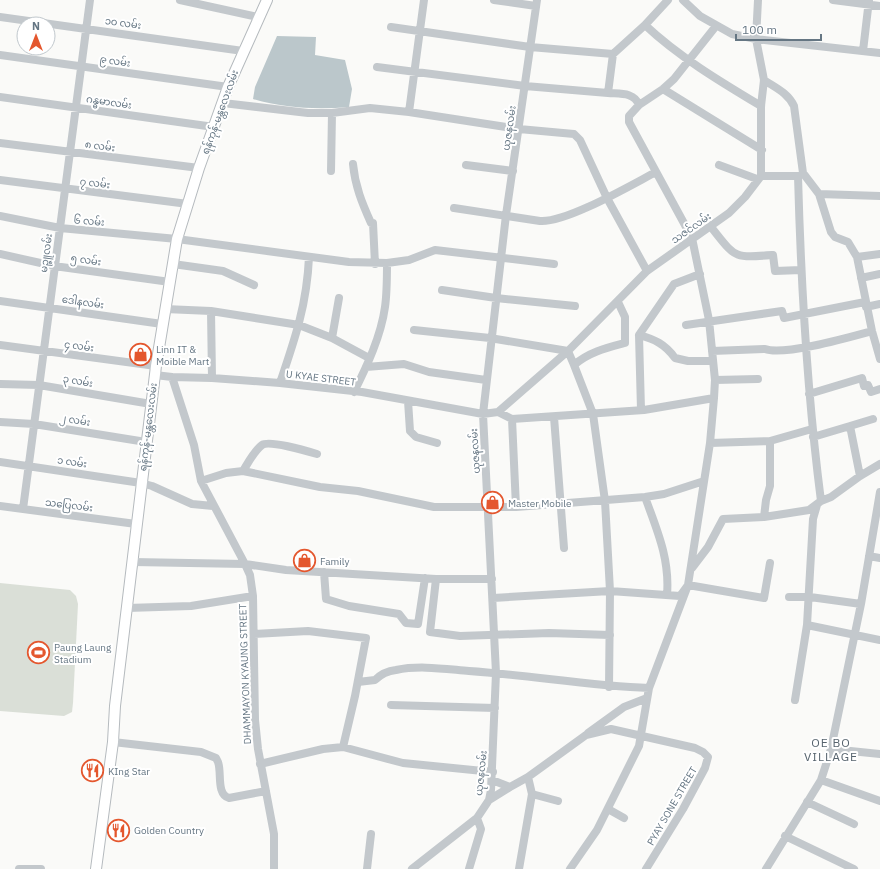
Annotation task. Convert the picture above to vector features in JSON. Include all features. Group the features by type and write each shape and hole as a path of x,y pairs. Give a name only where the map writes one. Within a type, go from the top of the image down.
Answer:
{"main road":[{"name":"ရန်ကုန်-မန္တလေးလမ်း","path":"96,869 113,742 115,706 155,370 177,239 199,168 228,87 266,0"}],"street":[{"name":"မဉ္ဇူလမ်း","path":"23,509 90,0"},
{"path":"180,0 258,17"},
{"path":"409,112 424,0"},
{"path":"494,0 537,3"},
{"path":"608,93 613,54 645,25 668,0"},
{"path":"683,0 700,16 732,34 756,39 880,53"},
{"path":"758,0 756,39 764,80 761,106 762,150 759,178"},
{"path":"833,0 868,2 880,6"},
{"path":"863,51 868,2"},
{"name":"ယုဇနလမ်း","path":"412,869 477,818 489,800 492,776 496,673 489,506 483,414 490,338 506,215 537,3"},
{"name":"၁၀ လမ်း","path":"0,17 243,51"},
{"path":"645,25 662,41 717,79 761,106"},
{"path":"570,869 597,830 636,752 641,736 646,698 649,688 688,585 710,443 714,398 715,380 709,320 692,238 629,122 629,116 639,106 663,90 690,60 716,26"},
{"path":"391,27 530,47 613,54"},
{"name":"၉ လမ်း","path":"0,55 228,87"},
{"path":"377,67 525,86 630,96 634,98 639,106"},
{"path":"764,80 787,94 794,106 800,175 803,314 819,503 813,519 810,597 795,700"},
{"path":"663,90 762,150"},
{"name":"ဂန္ဓမာလမ်း","path":"0,97 214,127"},
{"path":"223,103 308,113 332,113 370,108 409,112 519,129 574,134 580,140 607,198 648,271"},
{"path":"331,171 332,113"},
{"name":"၈ လမ်း","path":"0,143 199,168"},
{"path":"354,164 355,183 359,196 371,222 373,223 375,264"},
{"path":"466,165 513,171"},
{"path":"719,165 759,178 800,175 819,194 831,232 835,237 848,242 857,257 866,305 880,360"},
{"path":"454,208 540,221 553,221 607,198 656,172"},
{"name":"သဇင်လမ်း","path":"498,412 568,351 648,271 692,238 711,227 745,197 759,178"},
{"name":"၇ လမ်း","path":"0,180 188,204"},
{"path":"819,194 880,196"},
{"name":"၆ လမ်း","path":"0,216 60,228 177,239 375,264 409,260 435,250 554,264"},
{"path":"711,227 732,252 743,257 773,255 775,271 801,270"},
{"name":"၅ လမ်း","path":"0,254 54,266 170,282"},
{"path":"857,257 880,254"},
{"path":"280,383 299,325 306,296 309,256"},
{"path":"354,392 366,367 384,313 387,263"},
{"path":"173,264 223,271 254,285"},
{"path":"641,410 639,335 674,284 700,274"},
{"path":"861,278 880,274"},
{"path":"442,290 496,298 575,306"},
{"path":"332,338 339,298"},
{"name":"ဒေါနလမ်း","path":"0,301 162,324"},
{"path":"574,365 581,359 601,349 625,343 625,317 618,302"},
{"path":"686,324 782,311 784,318 803,314 880,304"},
{"path":"165,309 211,310 299,325 332,338 369,358"},
{"path":"211,310 212,378"},
{"path":"414,330 490,338 568,351 594,414 605,501 610,591 609,687"},
{"path":"712,351 765,349 771,351 835,342 872,331"},
{"path":"639,335 655,340 670,350 674,358 688,361 713,361"},
{"name":"၄ လမ်း","path":"0,345 155,370"},
{"path":"366,367 404,364 429,372 486,380"},
{"name":"U KYAE STREET","path":"155,370 172,377 212,378 280,383 354,392 483,414 498,412"},
{"name":"DHAMMAYON KYAUNG STREET","path":"172,377 194,445 202,481 213,506 250,575 253,596 255,720 260,764 274,834 274,869"},
{"path":"809,394 862,378 864,386 868,385 870,392 880,389"},
{"path":"715,380 758,379"},
{"name":"၃ လမ်း","path":"0,384 40,385 151,404"},
{"path":"498,412 512,419 554,417 641,410 714,398"},
{"path":"408,401 410,431 416,437 436,443"},
{"path":"554,417 564,548"},
{"path":"512,419 516,507"},
{"path":"710,443 770,441 850,426 873,419"},
{"name":"၂ လမ်း","path":"0,422 34,424 146,442"},
{"path":"850,426 860,476"},
{"path":"764,517 766,500 770,486 770,441"},
{"path":"243,471 257,450 265,444 274,444 317,454"},
{"name":"၁ လမ်း","path":"0,462 141,483 152,486 192,504 213,506"},
{"path":"691,570 708,547 723,519 764,517 809,510 832,497 860,476 880,464"},
{"path":"202,481 226,473 243,471 320,486 358,491 434,507 516,507 605,501 664,494 704,481"},
{"path":"767,869 785,836 821,780 832,749 862,604 880,492"},
{"path":"645,497 660,536 665,555 668,578 667,595"},
{"name":"သပြေလမ်း","path":"0,506 136,524"},
{"path":"869,556 880,558"},
{"path":"133,562 245,564 286,570 436,579 492,579"},
{"path":"688,585 764,598 770,563"},
{"path":"324,572 326,599 349,606 398,614 406,623 418,624 425,578"},
{"path":"436,579 430,632 460,636 549,633 610,635"},
{"path":"493,598 610,591 680,596 688,585"},
{"name":"DHAMMAYON KYAUNG STREET","path":"127,608 191,606 253,596"},
{"path":"789,597 810,597 862,604"},
{"path":"807,624 880,640"},
{"path":"254,634 308,631 366,638 358,682 342,747"},
{"path":"358,682 375,680 382,673 396,670 422,668 496,673 609,687 649,688"},
{"path":"489,800 528,777 624,707 646,698"},
{"path":"391,705 495,708"},
{"path":"586,735 611,729 641,736"},
{"name":"PYAY SONE STREET","path":"641,736 695,748 703,752 708,757 705,768 683,809 646,869"},
{"path":"113,742 202,752 210,755 218,762 221,791 226,797 229,798 266,791"},
{"path":"260,764 323,749 342,747 403,762 492,776 510,787"},
{"path":"832,749 880,754"},
{"path":"519,869 532,794 528,777"},
{"path":"821,780 880,800"},
{"path":"532,794 558,801"},
{"path":"807,802 854,824"},
{"path":"608,809 624,818"},
{"path":"469,869 481,829 477,818"},
{"path":"367,869 371,834"},
{"path":"785,836 854,869"},
{"path":"19,869 41,869"}],"shaded area":[{"path":"277,36 316,37 315,55 345,60 352,89 349,107 300,108 253,99 255,87"},
{"name":"Paung Laung Stadium","path":"0,583 70,590 76,596 78,604 72,712 64,716 0,711"}],"place":[{"name":"Linn IT & Moible Mart","path":"140,355"},
{"name":"Master Mobile","path":"492,503"},
{"name":"Family","path":"304,561"},
{"name":"Paung Laung Stadium","path":"38,653"},
{"name":"KIng Star","path":"92,771"},
{"name":"Golden Country","path":"119,830"}],"district":[{"name":"OE BO VILLAGE","path":"831,749"}]}
